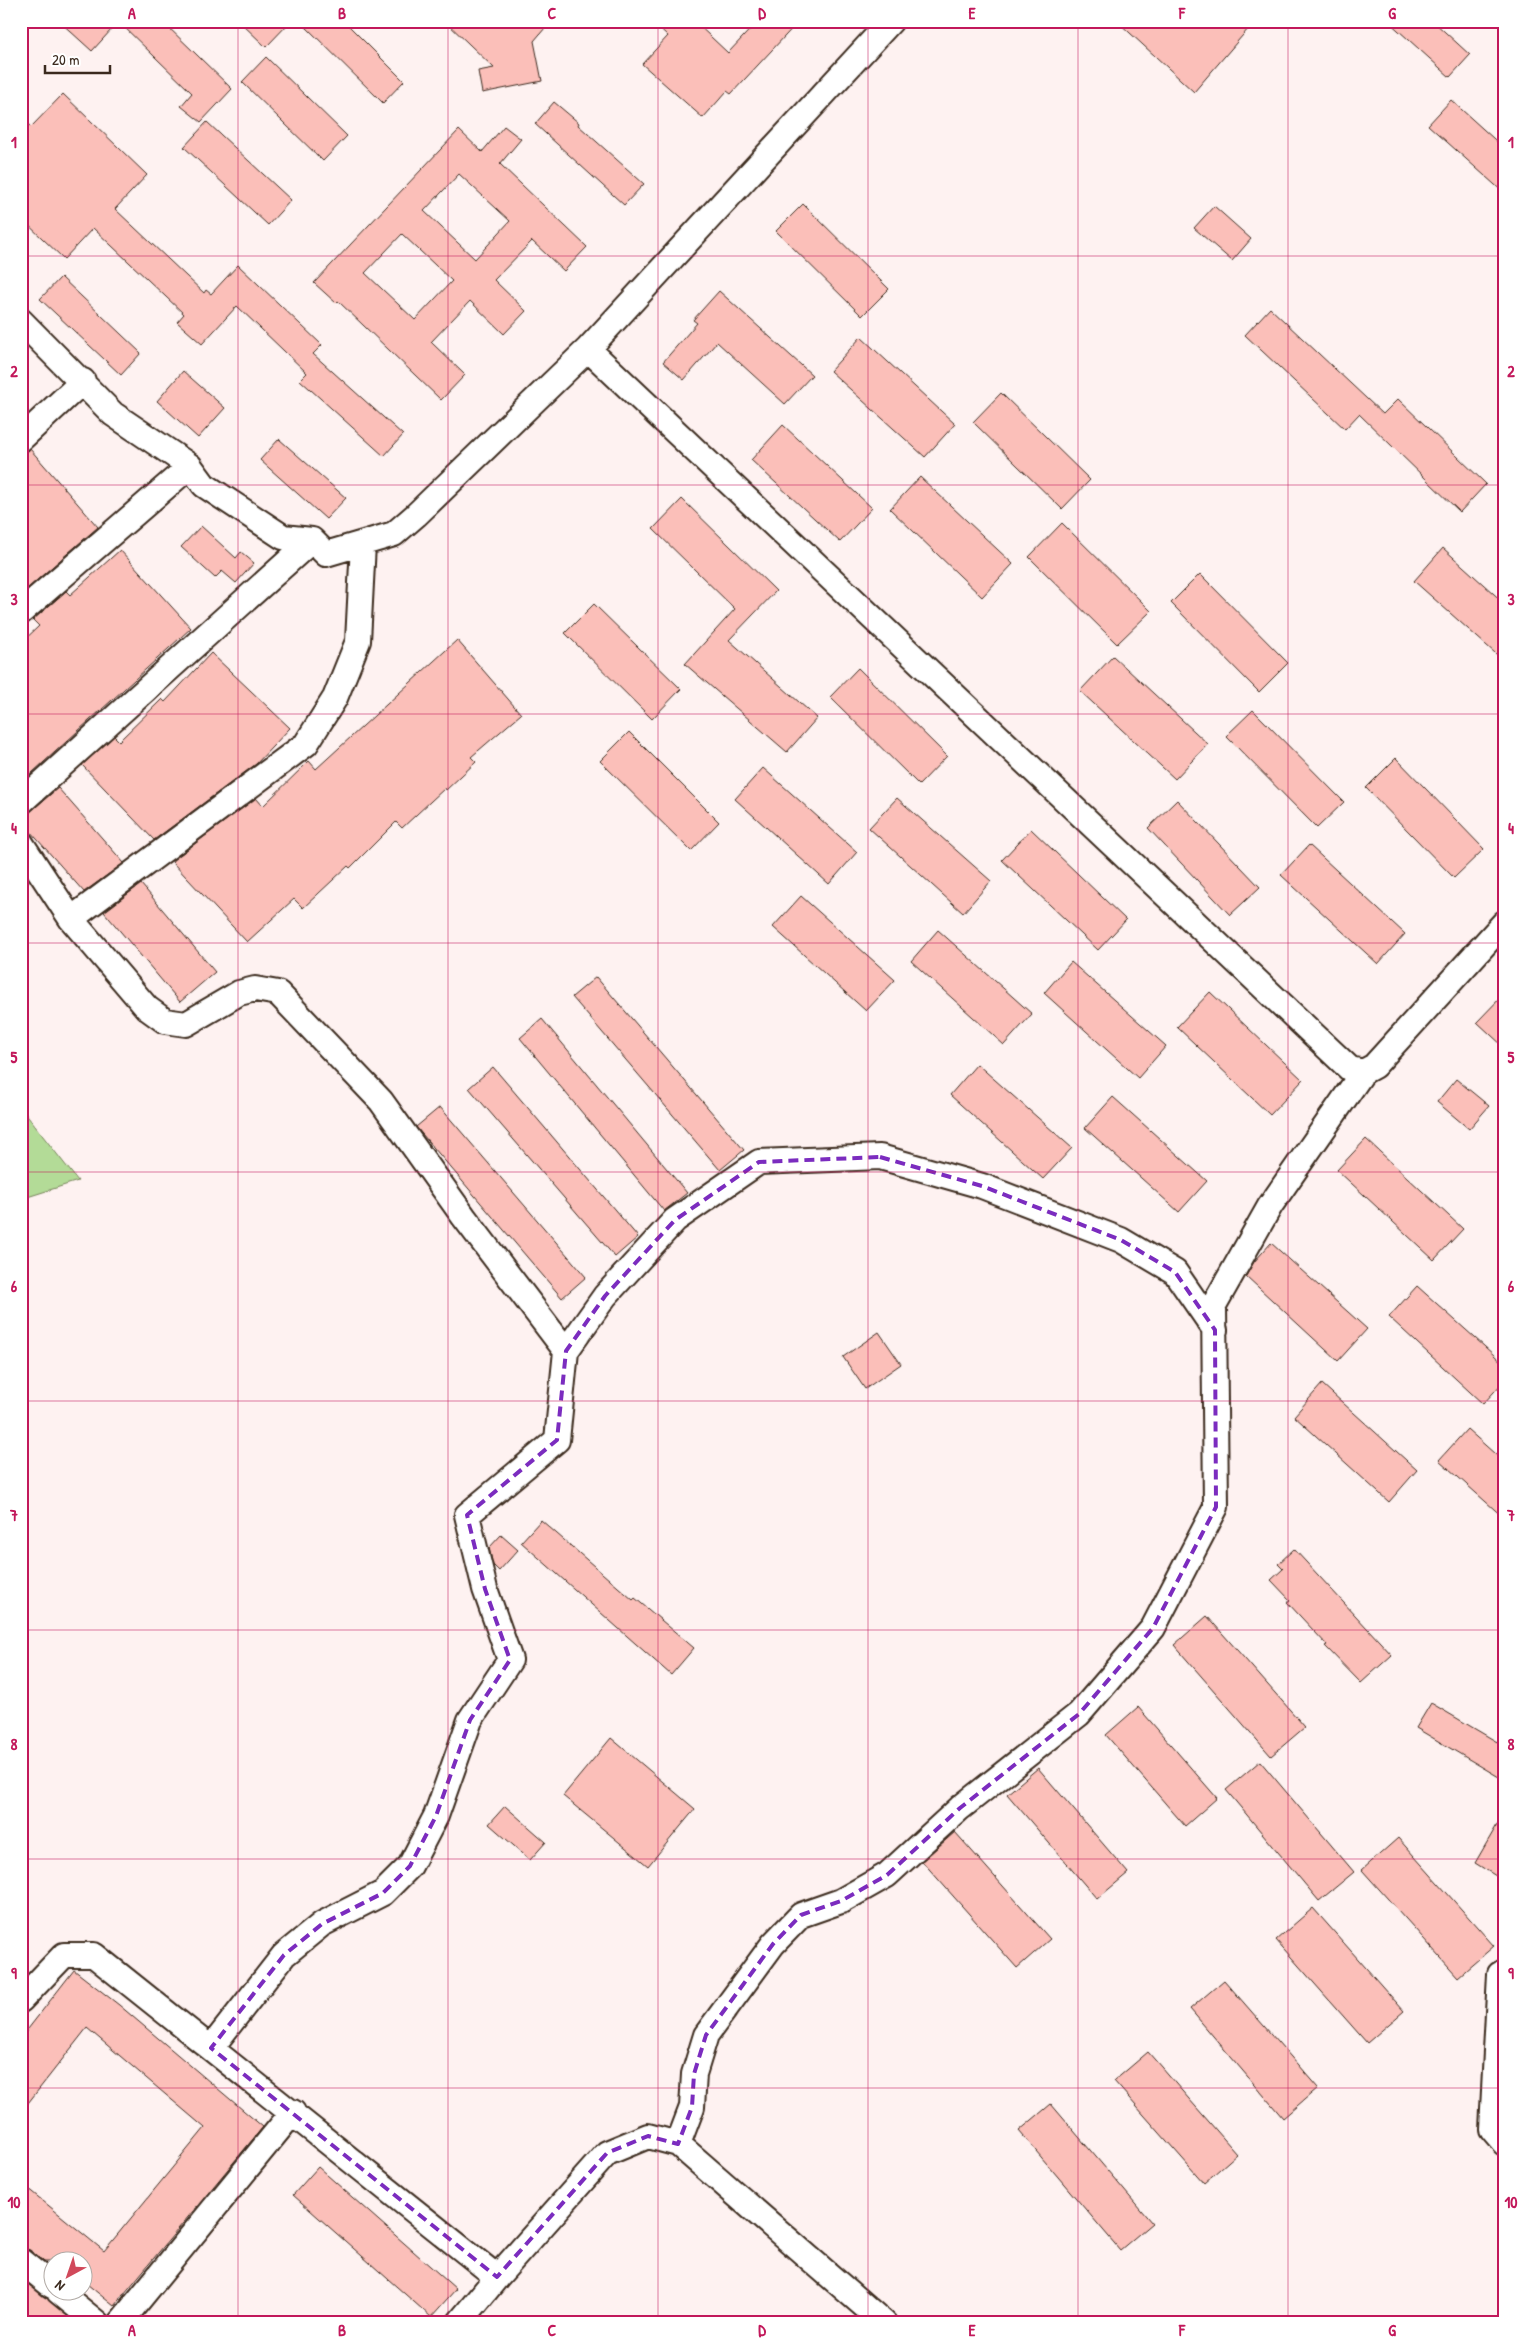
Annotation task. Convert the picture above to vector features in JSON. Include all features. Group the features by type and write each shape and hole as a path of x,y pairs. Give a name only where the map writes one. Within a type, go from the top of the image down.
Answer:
{"street":[{"path":"21,322 113,414 190,466 204,485 284,537 312,540 326,554 394,534 588,349 891,21"},
{"path":"588,349 1350,1069 1363,1072"},
{"path":"21,439 82,381"},
{"path":"21,612 190,466"},
{"path":"21,802 312,540"},
{"path":"71,920 306,744 336,698 358,641 363,544"},
{"path":"21,843 71,920 147,1008 165,1020 186,1024 239,993 256,988 278,994 381,1101 464,1217 566,1351"},
{"path":"678,2144 692,2107 694,2074 706,2035 773,1944 801,1915 841,1900 887,1875 960,1808 1079,1714 1153,1628 1216,1507 1214,1305 1270,1206 1363,1072 1374,1066 1504,923"},
{"path":"211,2048 284,1955 322,1924 383,1893 410,1866 436,1816 470,1720 510,1660 485,1589 467,1515 557,1440 566,1351 605,1296 675,1220 759,1162 880,1157 982,1186 1121,1240 1175,1272 1214,1330"},
{"path":"21,2000 64,1955 94,1955 497,2276"},
{"path":"1500,1974 1492,2129 1504,2143"},
{"path":"120,2323 293,2112"},
{"path":"459,2323 497,2276 608,2153 648,2136 678,2144 884,2323"},
{"path":"21,2261 42,2278"},
{"path":"71,2302 97,2323"}],"highlighted area":[{"path":"880,1157 982,1186 1121,1240 1175,1272 1215,1330 1216,1507 1153,1628 1079,1714 960,1808 887,1875 841,1901 801,1915 773,1944 706,2035 694,2074 692,2107 678,2144 648,2136 607,2153 497,2277 211,2048 284,1955 322,1924 383,1893 410,1866 436,1816 470,1720 510,1660 485,1589 467,1515 557,1440 566,1351 605,1296 675,1220 759,1162"}],"green space":[{"path":"21,1108 78,1181 21,1199"}],"building":[{"path":"59,21 103,21 112,29 92,51"},
{"path":"118,21 162,21 232,89 201,122 181,106 192,93"},
{"path":"239,21 291,21 266,47"},
{"path":"300,21 344,21 404,81 383,103"},
{"path":"445,21 551,21 534,41 542,81 482,93 478,71 494,68"},
{"path":"652,21 694,21 728,53 758,21 799,21 731,94 727,91 703,118 642,64 668,36"},
{"path":"1117,21 1255,21 1194,92"},
{"path":"1388,21 1433,21 1470,55 1450,77"},
{"path":"266,57 347,136 323,161 242,82"},
{"path":"63,94 147,175 115,209 204,293 206,290 211,294 238,265 322,345 313,354 403,435 384,456 300,380 307,373 237,306 202,344 177,322 184,314 93,228 64,259 21,218 21,118 31,127"},
{"path":"1451,100 1504,148 1504,193 1428,125"},
{"path":"554,102 644,184 624,205 535,124"},
{"path":"207,122 291,200 268,225 184,147"},
{"path":"504,126 521,139 500,164 587,247 564,271 532,241 494,280 526,311 504,334 470,301 431,342 465,375 441,400 338,301 336,303 314,283 459,130 482,152","holes":["459,174 510,221 475,259 424,211","402,234 452,281 415,320 365,273"]},
{"path":"803,204 889,289 862,316 776,231"},
{"path":"1214,206 1251,239 1232,261 1194,228"},
{"path":"61,277 141,353 121,375 40,299"},
{"path":"719,291 812,375 785,404 717,342 684,380 663,362 697,323 693,320"},
{"path":"1270,308 1383,414 1398,399 1486,484 1460,512 1359,414 1345,429 1245,335"},
{"path":"861,337 955,424 925,457 830,371"},
{"path":"183,371 225,408 198,438 157,401"},
{"path":"1001,393 1090,480 1062,509 973,422"},
{"path":"783,425 872,508 840,542 751,460"},
{"path":"279,439 346,498 326,519 260,460"},
{"path":"30,449 98,527 21,594 21,457"},
{"path":"920,477 1013,564 982,597 890,509"},
{"path":"682,499 776,591 729,640 817,718 787,752 685,664 735,609 653,529"},
{"path":"1062,523 1151,611 1117,644 1029,557"},
{"path":"201,526 236,558 241,552 254,563 236,583 222,571 215,578 181,547"},
{"path":"1443,548 1504,603 1504,661 1414,581"},
{"path":"120,550 191,628 21,783 21,643 39,626 33,620 66,591 70,595"},
{"path":"1200,574 1288,663 1259,692 1171,603"},
{"path":"594,604 681,689 652,719 565,633"},
{"path":"457,640 521,714 471,757 476,762 402,828 396,822 350,868 348,866 303,908 294,899 247,942 172,862 173,860 256,798 263,806 309,761 316,769"},
{"path":"211,653 290,728 256,764 154,840 82,765 114,736 119,741 162,699 165,702"},
{"path":"1113,656 1208,744 1175,779 1080,691"},
{"path":"858,668 947,756 919,785 830,697"},
{"path":"1253,710 1344,802 1317,828 1226,736"},
{"path":"629,732 719,822 691,851 600,761"},
{"path":"1396,758 1484,849 1454,878 1366,788"},
{"path":"763,768 857,852 829,884 735,799"},
{"path":"58,788 124,863 84,892 21,821 21,815 30,812"},
{"path":"897,798 991,881 963,913 869,828"},
{"path":"1177,800 1260,887 1230,915 1148,828"},
{"path":"1031,829 1126,920 1098,950 1002,860"},
{"path":"1309,845 1405,934 1378,964 1281,875"},
{"path":"141,884 215,972 180,1002 104,912"},
{"path":"801,896 895,980 866,1011 773,927"},
{"path":"938,930 1032,1014 1004,1045 911,961"},
{"path":"1071,962 1166,1046 1138,1078 1044,993"},
{"path":"596,977 744,1150 720,1170 572,997"},
{"path":"1210,992 1303,1080 1270,1115 1177,1027"},
{"path":"1504,994 1504,1047 1477,1022"},
{"path":"542,1019 687,1193 664,1211 520,1038"},
{"path":"977,1064 1072,1148 1043,1179 950,1095"},
{"path":"493,1067 638,1237 615,1257 469,1088"},
{"path":"1456,1079 1489,1106 1469,1129 1437,1102"},
{"path":"1113,1097 1207,1181 1179,1212 1085,1128"},
{"path":"440,1107 586,1277 562,1298 416,1127"},
{"path":"1366,1139 1463,1229 1434,1260 1337,1170"},
{"path":"1271,1243 1367,1329 1338,1361 1246,1276 1254,1262"},
{"path":"1417,1286 1504,1364 1504,1381 1483,1404 1389,1317"},
{"path":"879,1332 901,1364 865,1389 843,1357"},
{"path":"1322,1384 1417,1470 1389,1502 1294,1416"},
{"path":"1467,1429 1504,1462 1504,1518 1439,1460"},
{"path":"541,1520 633,1600 635,1598 694,1648 671,1675 521,1542"},
{"path":"501,1535 518,1550 499,1571 493,1565 489,1548"},
{"path":"1294,1549 1392,1655 1361,1683 1325,1646 1327,1645 1287,1602 1290,1600 1271,1580 1283,1569 1278,1564"},
{"path":"1207,1616 1305,1727 1271,1756 1174,1645"},
{"path":"1431,1703 1504,1746 1504,1780 1416,1728"},
{"path":"1138,1707 1217,1798 1185,1826 1106,1735"},
{"path":"611,1738 695,1809 648,1866 563,1796"},
{"path":"1260,1761 1354,1872 1319,1901 1226,1790"},
{"path":"1038,1768 1128,1873 1097,1899 1007,1794"},
{"path":"505,1806 546,1842 530,1860 489,1824"},
{"path":"1504,1813 1504,1863 1496,1876 1475,1863"},
{"path":"955,1832 1050,1939 1017,1968 922,1861"},
{"path":"1398,1838 1494,1946 1458,1977 1362,1870"},
{"path":"1313,1908 1404,2011 1367,2043 1276,1940"},
{"path":"74,1970 119,2005 263,2127 114,2306 92,2288 92,2252 42,2252 42,2260 30,2250 21,2248 21,2183 104,2251 205,2128 87,2028 21,2112 21,2038"},
{"path":"1224,1980 1318,2088 1283,2118 1190,2009"},
{"path":"1148,2052 1237,2154 1204,2183 1114,2081"},
{"path":"1051,2104 1152,2223 1120,2250 1019,2131"},
{"path":"318,2167 456,2289 431,2317 293,2195"},
{"path":"21,2279 42,2294 42,2302 51,2302 75,2323 21,2323"}]}
